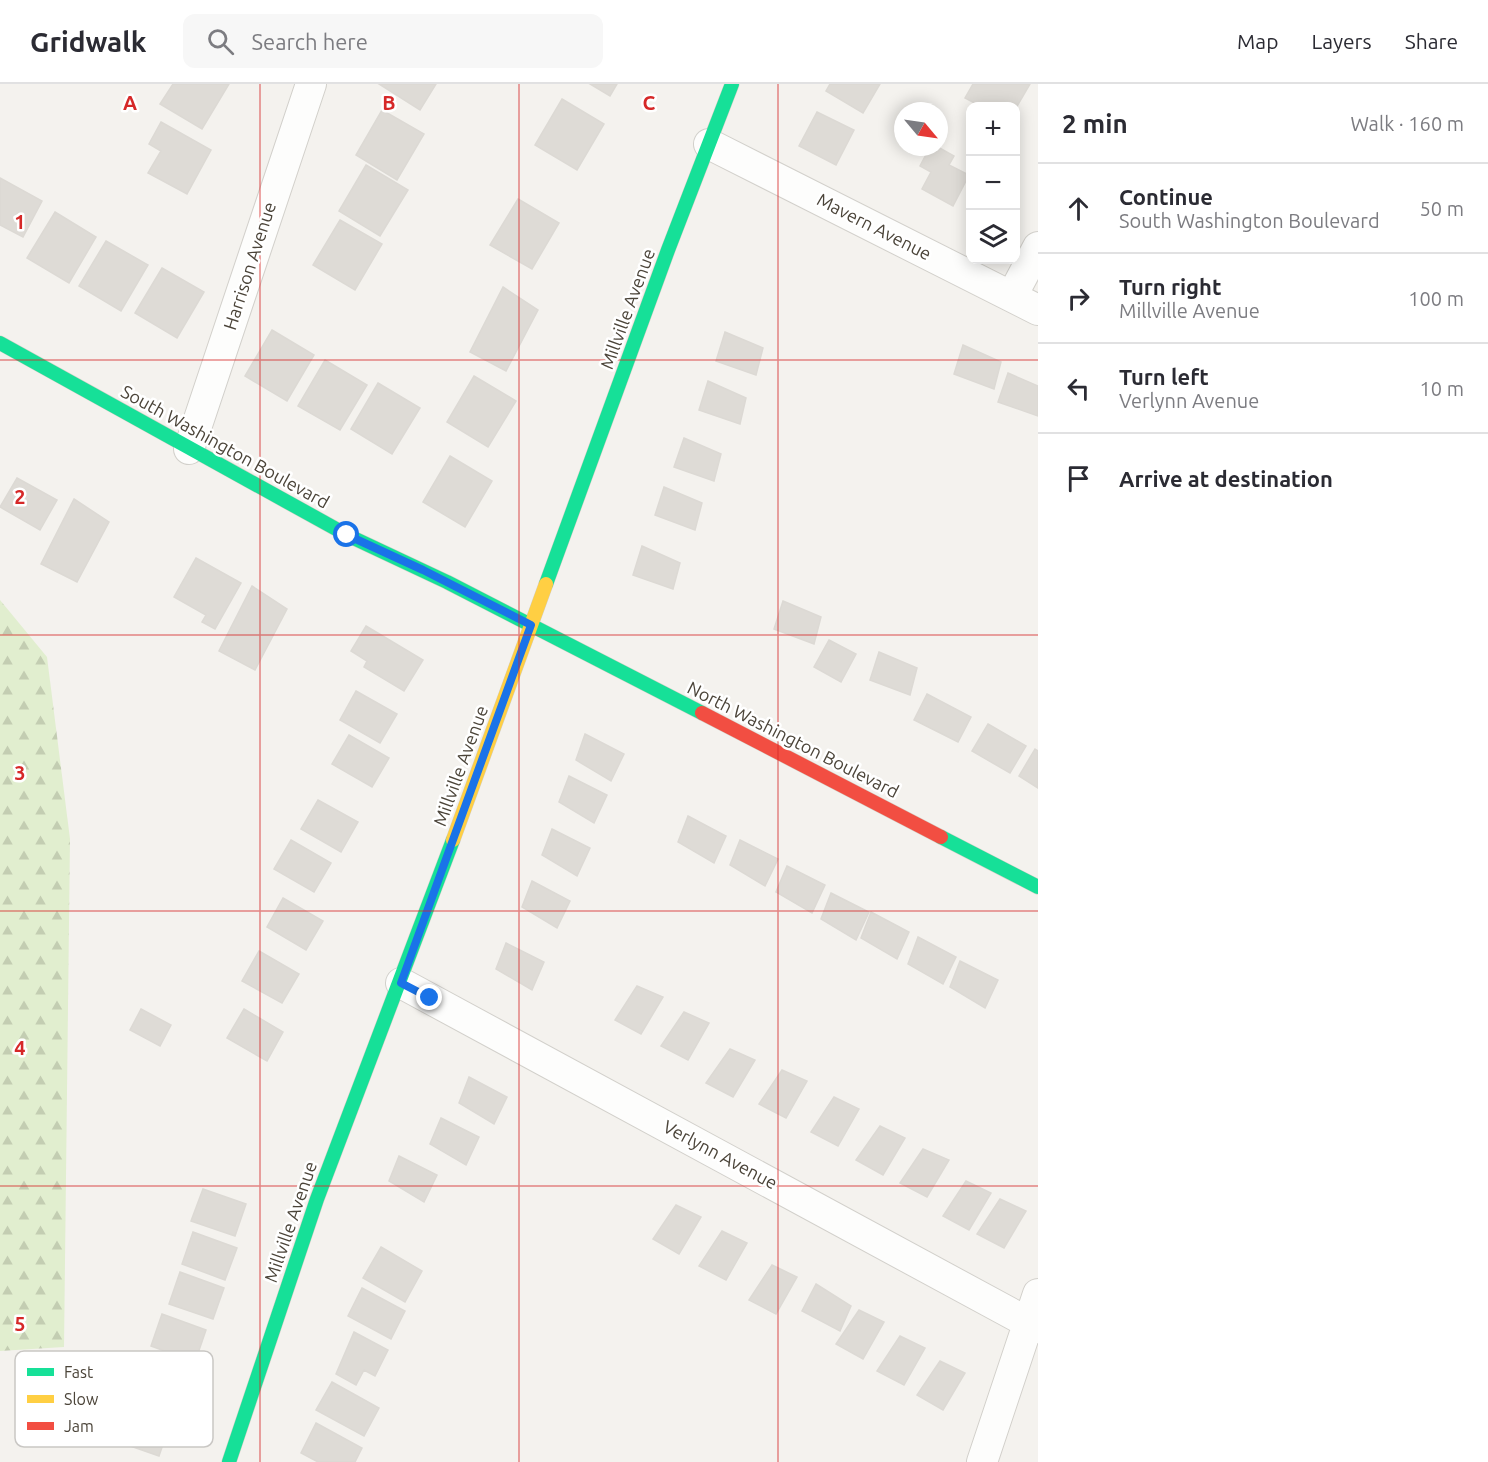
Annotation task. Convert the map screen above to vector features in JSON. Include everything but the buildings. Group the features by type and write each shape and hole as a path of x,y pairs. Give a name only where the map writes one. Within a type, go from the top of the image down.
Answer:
{"main road":[{"name":"Millville Avenue","path":"229,1462 317,1199 401,983 732,84"},
{"name":"South Washington Boulevard","path":"0,343 347,535 423,570 531,625"},
{"name":"North Washington Boulevard","path":"531,625 1038,887"}],"street":[{"name":"Harrison Avenue","path":"189,449 311,84"},
{"name":"Mavern Avenue","path":"709,144 1038,310"},
{"path":"1012,296 1038,248"},
{"name":"Verlynn Avenue","path":"401,983 1033,1325"},
{"path":"982,1462 1033,1325 1038,1294"}],"green space":[{"path":"0,600 47,657 70,839 64,1347 0,1351"}],"traffic: fast":[{"path":"546,584 668,250 732,84"},
{"path":"0,343 347,535 447,582 702,713"},
{"path":"941,837 1038,887"},
{"path":"229,1462 317,1199 453,840"}],"traffic: slow":[{"path":"453,840 546,584"}],"traffic: jam":[{"path":"702,713 941,837"}],"route":[{"path":"347,535 423,570 531,625 401,983 430,998"}]}
